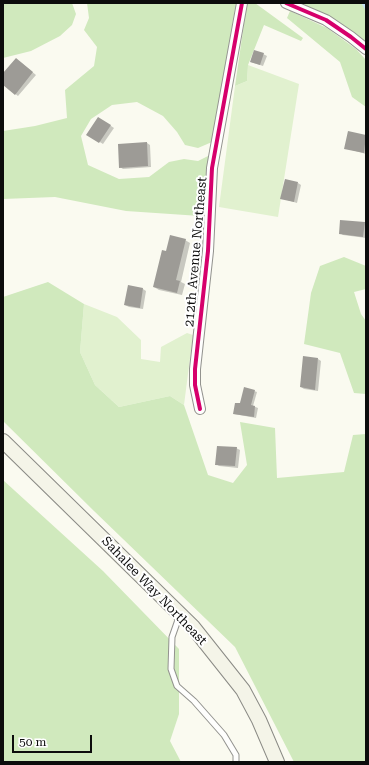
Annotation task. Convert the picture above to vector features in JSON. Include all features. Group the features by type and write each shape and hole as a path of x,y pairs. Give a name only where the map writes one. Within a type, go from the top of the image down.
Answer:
{"main road":[{"name":"Sahalee Way Northeast","path":"3,441 193,627 243,690 259,720 277,762"}],"street":[{"name":"212th Avenue Northeast","path":"200,409 195,385 208,251 212,168 242,3"},
{"path":"286,3 326,20 366,49"}],"lane":[{"path":"180,614 172,637 170,669 177,686 194,701 224,734 236,755 236,762"}],"green space":[{"path":"3,3 72,3 76,14 72,25 60,36 31,51 3,58"},
{"path":"87,3 236,3 212,142 198,148 185,145 177,132 163,116 137,102 112,105 91,119 81,136 88,165 119,179 149,177 169,162 184,159 198,161 210,155 200,216 126,211 55,197 3,199 3,131 35,126 67,118 65,90 94,66 97,47 84,30 89,18"},
{"path":"247,3 255,3 303,38 301,41 264,25 248,65 247,81 235,86"},
{"path":"298,3 366,3 366,45"},
{"path":"290,11 327,28 356,49 366,60 366,107 352,97 340,62 287,18"},
{"path":"248,65 299,84 278,217 219,207 235,86 247,81"},
{"path":"344,257 366,266 366,289 354,292 361,314 366,321 366,394 354,393 340,353 304,344 311,293 320,266"},
{"path":"48,282 84,304 80,352 95,385 119,407 170,396 184,405 208,475 233,483 247,465 240,422 275,428 277,478 344,472 353,435 366,434 366,762 294,762 235,647 3,421 3,297"},
{"path":"84,304 117,317 141,340 141,359 160,362 161,347 187,333 193,335 184,405 170,396 119,407 95,385 80,352"},
{"path":"3,480 103,571 179,649 179,714 170,741 181,762 3,762"}],"building":[{"path":"254,50 264,53 260,65 250,62"},
{"path":"16,58 33,72 15,95 3,85 3,73"},
{"path":"98,117 111,125 99,143 86,135"},
{"path":"348,131 366,135 364,153 344,149"},
{"path":"147,142 148,166 119,168 118,144"},
{"path":"285,179 298,182 294,202 280,199"},
{"path":"340,220 365,222 363,237 339,234"},
{"path":"170,235 186,239 176,280 180,281 177,293 153,287 162,250 166,251"},
{"path":"128,285 143,288 140,308 124,305"},
{"path":"303,356 318,358 315,390 300,387"},
{"path":"244,387 255,390 251,405 255,406 254,417 233,414 235,403 240,403"},
{"path":"217,446 237,447 235,466 215,465"}],"waterway":[{"path":"363,3 366,8"}],"cycle path":[{"path":"200,409 195,385 195,369 208,251 212,168 242,3"},
{"path":"286,3 326,20 366,49"}]}
